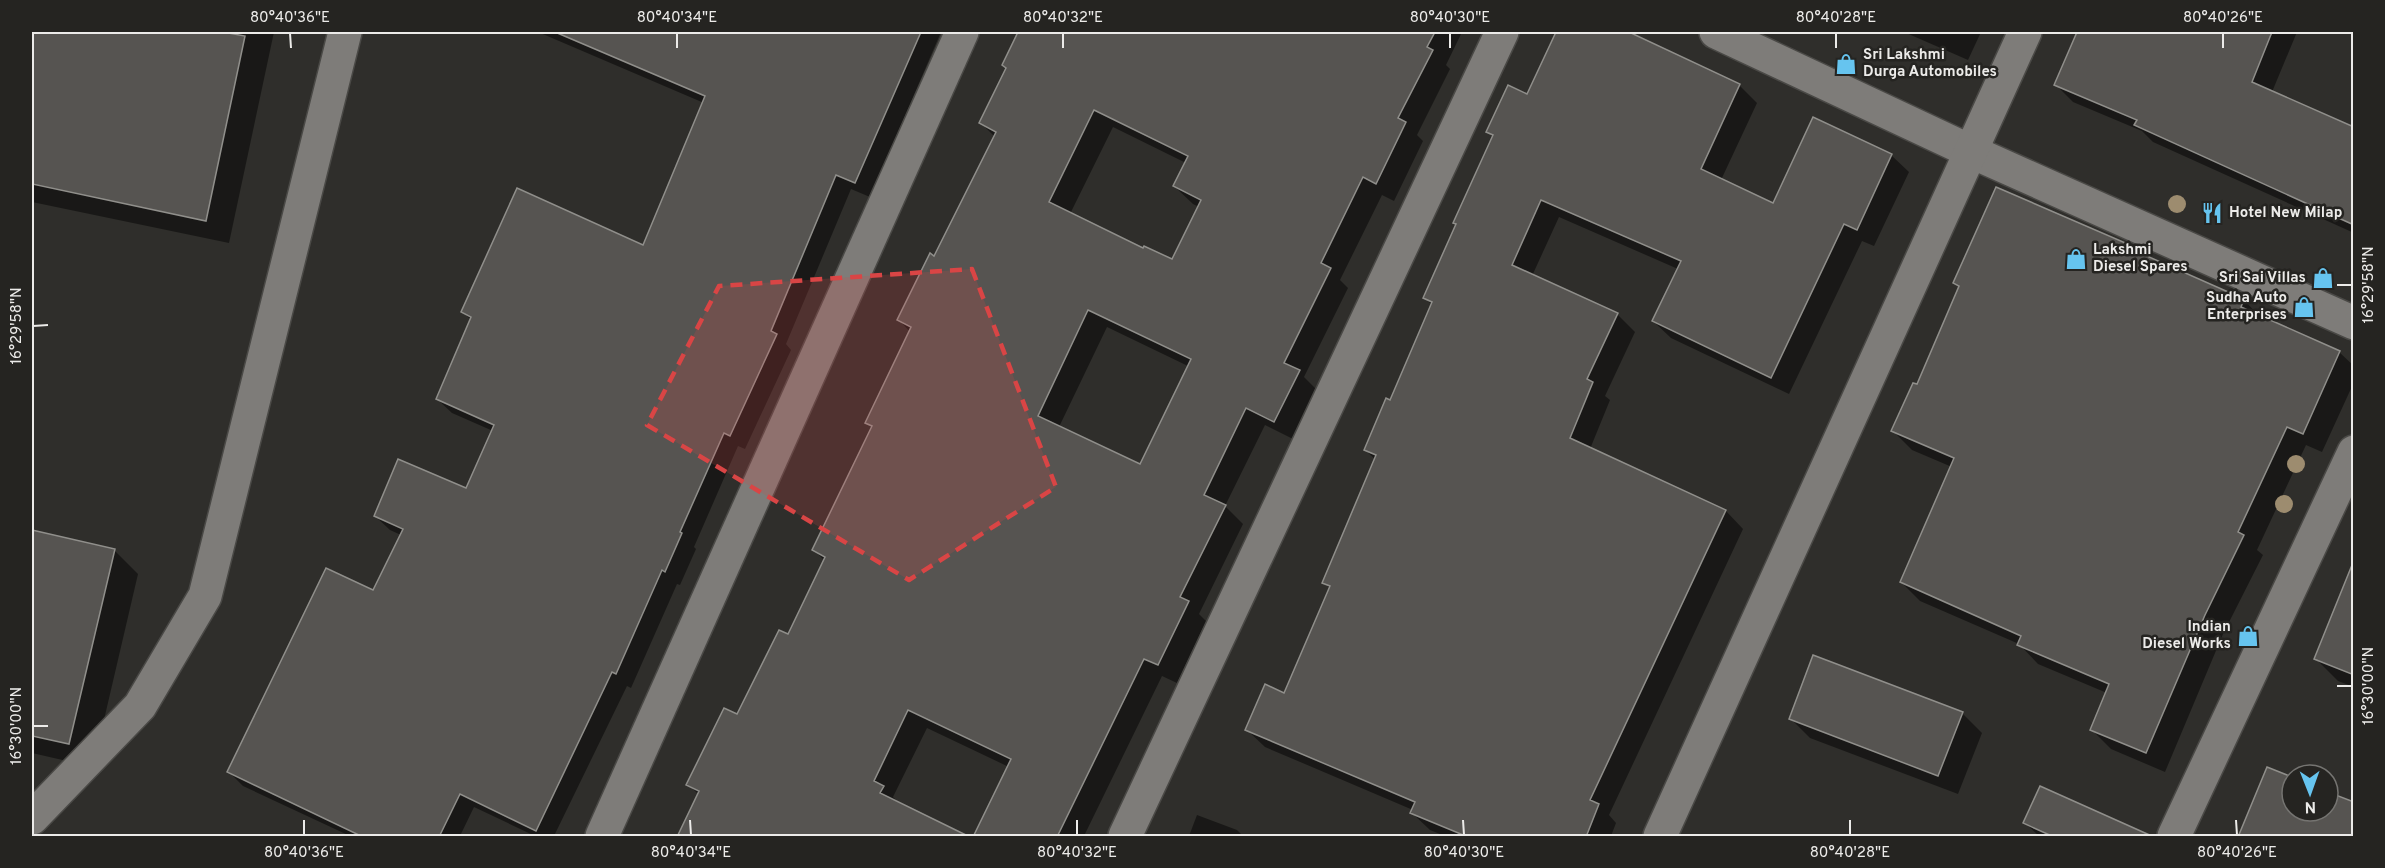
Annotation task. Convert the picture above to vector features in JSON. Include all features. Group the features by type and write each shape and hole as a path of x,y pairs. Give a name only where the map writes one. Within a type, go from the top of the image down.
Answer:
{"street":[{"path":"32,818 140,706 205,596 345,32"},
{"path":"602,837 962,32"},
{"path":"1125,837 1502,32"},
{"path":"1716,32 1972,152 2354,323"},
{"path":"1660,837 2025,32"},
{"path":"2174,837 2354,452"}],"highlighted area":[{"path":"972,269 1056,487 909,580 647,425 719,286"}],"building":[{"path":"32,32 223,32 245,36 206,221 32,184"},
{"path":"555,32 921,32 855,183 836,175 771,331 777,334 730,436 724,433 680,532 682,533 665,572 662,570 616,674 612,672 536,831 460,794 439,837 363,837 227,772 326,568 373,590 403,529 374,516 398,459 466,488 494,425 436,399 471,317 461,312 517,188 643,245 705,96"},
{"path":"1018,32 1435,32 1427,47 1433,50 1398,118 1406,122 1376,184 1363,177 1321,263 1331,268 1284,363 1300,370 1274,422 1246,408 1204,495 1226,505 1180,597 1189,601 1158,665 1144,659 1057,837 973,837 1011,759 908,710 874,781 884,786 880,793 970,837 677,837 699,791 686,785 724,708 737,714 779,630 788,634 825,557 812,550 872,426 865,423 911,327 897,320 930,253 934,256 996,132 979,123 1006,68 1002,65","holes":["1094,110 1188,156 1173,186 1201,200 1172,259 1144,246 1143,248 1049,202","1088,310 1191,359 1140,464 1038,416"]},
{"path":"1556,32 1629,32 1740,84 1701,169 1773,203 1813,117 1892,154 1857,230 1844,224 1771,378 1652,321 1681,261 1541,200 1512,265 1618,313 1587,379 1593,382 1570,438 1726,510 1590,800 1599,804 1586,837 1468,837 1410,813 1415,802 1245,730 1265,684 1284,693 1330,586 1322,583 1376,455 1364,450 1386,398 1390,400 1432,302 1423,298 1456,224 1453,223 1493,135 1486,132 1508,85 1527,94"},
{"path":"2077,32 2272,32 2252,82 2354,127 2354,225 2134,125 2137,120 2054,85"},
{"path":"1996,187 2151,254 2149,257 2244,299 2241,307 2340,351 2303,434 2287,427 2238,532 2244,535 2205,615 2146,753 2090,730 2109,684 2017,645 2021,636 1900,582 1954,458 1891,431 1913,383 1917,384 1959,286 1953,283"},
{"path":"32,530 115,549 69,744 32,736"},
{"path":"2352,565 2354,565 2354,675 2314,659"},
{"path":"1813,655 1963,712 1938,776 1789,719"},
{"path":"2267,767 2280,772 2280,823 2340,823 2340,797 2354,802 2354,837 2238,837"},
{"path":"2040,786 2154,837 2054,837 2023,823"}],"place":[{"name":"Sri Lakshmi Durga Automobiles","path":"1846,64"},
{"name":"Hotel New Milap","path":"2212,213"},
{"name":"Lakshmi Diesel Spares","path":"2076,259"},
{"name":"Sri Sai Villas","path":"2323,278"},
{"name":"Sudha Auto Enterprises","path":"2304,307"},
{"name":"Indian Diesel Works","path":"2248,636"}]}
